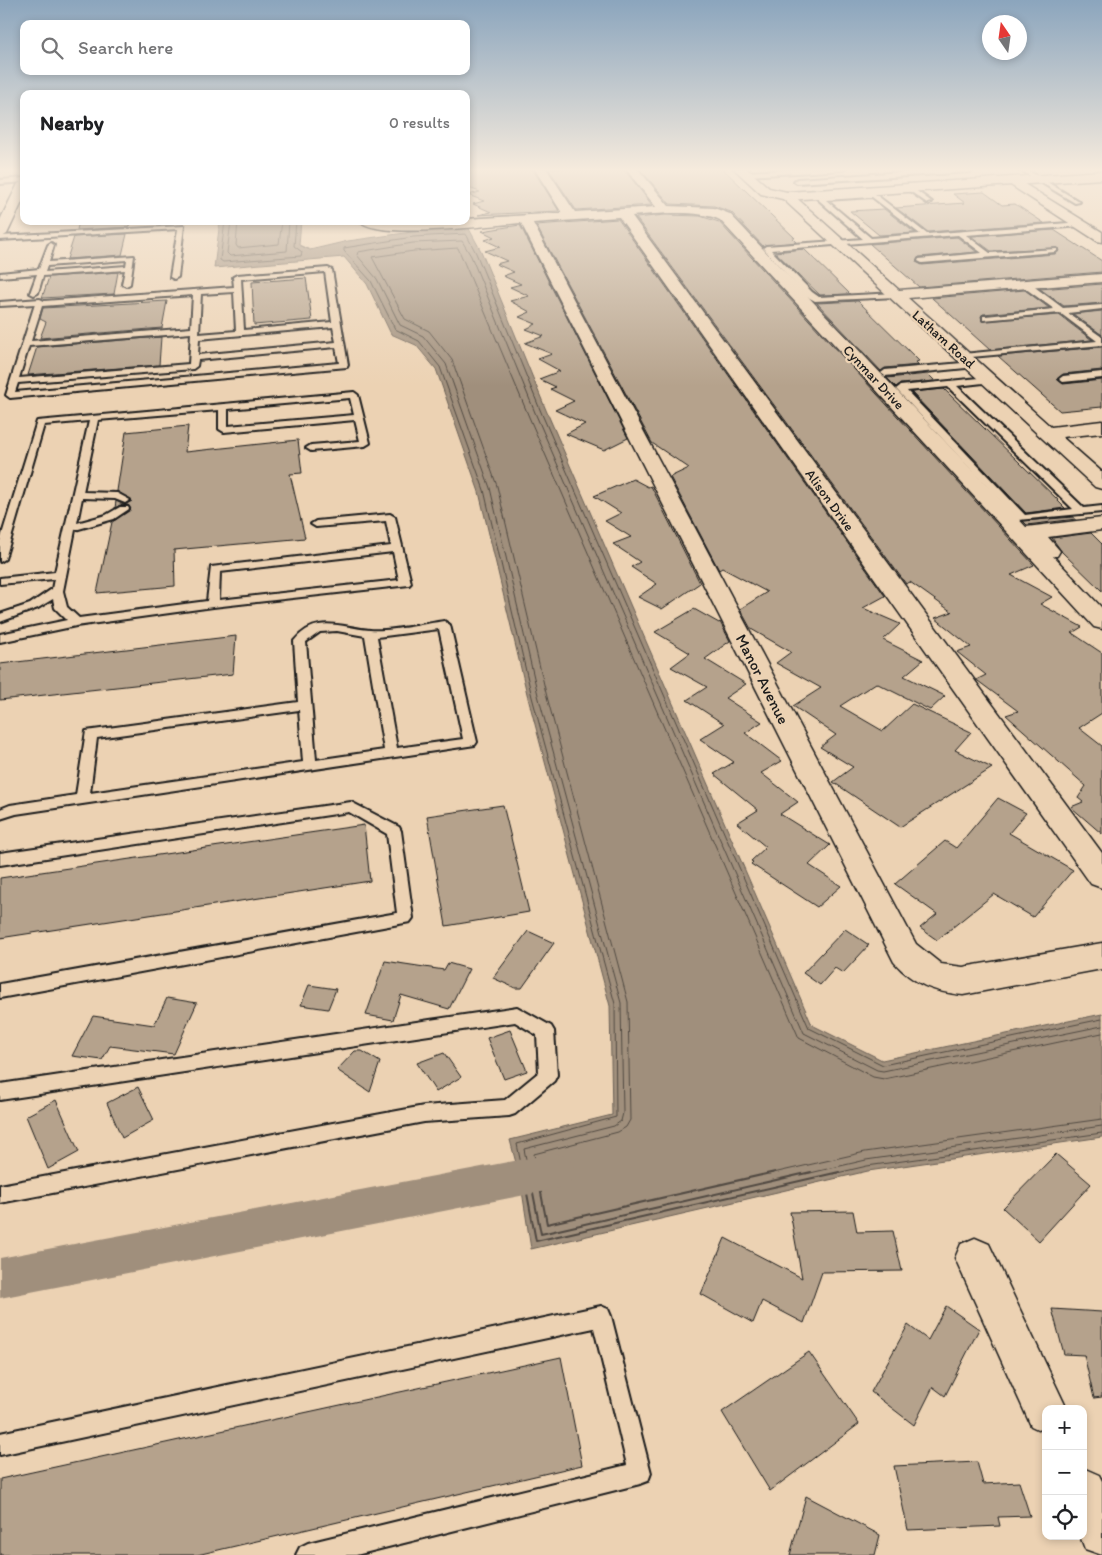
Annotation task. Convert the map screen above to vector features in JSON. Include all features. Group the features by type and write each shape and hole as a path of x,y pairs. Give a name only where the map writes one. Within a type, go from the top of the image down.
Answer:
{"street":[{"name":"Manor Avenue","path":"536,241 905,953 920,970 941,980 963,981 1102,956"},
{"name":"Alison Drive","path":"643,241 1102,876"},
{"name":"Cynmar Drive","path":"747,241 1102,622"},
{"name":"Latham Road","path":"836,241 1102,482"},
{"path":"896,295 1102,278"},
{"path":"1047,432 1099,430"},
{"path":"1102,520 1032,532 1102,607"},
{"path":"974,1258 1043,1405"},
{"path":"1085,1495 1102,1532"}],"lane":[{"path":"174,277 180,241"},
{"path":"864,241 768,247 766,249 808,294 818,299 896,295"},
{"path":"969,241 989,255"},
{"path":"34,293 50,245"},
{"path":"922,260 1055,250"},
{"path":"0,275 42,270 128,268 126,284"},
{"path":"0,304 40,300 10,395 344,365 328,270 237,277 240,333"},
{"path":"1025,284 1102,342"},
{"path":"39,304 238,289"},
{"path":"14,381 193,366 197,292"},
{"path":"986,318 1102,307"},
{"path":"26,344 195,333 240,333 337,324"},
{"path":"885,373 1102,342"},
{"path":"193,358 340,344"},
{"path":"1064,379 1102,375"},
{"path":"989,380 900,389 1022,518 1081,511"},
{"path":"950,384 1081,511 1102,520"},
{"path":"0,559 40,424 354,395 365,443 311,448"},
{"path":"223,407 224,429 359,417"},
{"path":"76,622 61,608 56,592 94,418"},
{"path":"70,528 110,517 124,505 117,496 78,495"},
{"path":"0,638 76,622 213,604 405,583 390,517 316,524"},
{"path":"213,604 215,569 398,548"},
{"path":"0,581 60,575"},
{"path":"0,618 34,606 56,592"},
{"path":"0,814 15,809 310,766 470,742 444,625 371,634 337,627 317,630 300,641 310,766"},
{"path":"371,634 390,754"},
{"path":"82,799 91,734 305,705"},
{"path":"0,859 351,807 394,831 405,918 0,991"},
{"path":"0,1092 517,1014 545,1031 548,1075 509,1108 424,1114 0,1194"},
{"path":"0,1444 601,1316 640,1473 308,1555"}],"water":[{"path":"218,241 299,241 299,245 310,250 351,241 475,241 546,410 812,1025 882,1060 1102,1014 1102,1137 868,1171 531,1249 520,1178 510,1140 612,1115 610,1006 528,698 479,492 436,369 416,345 391,334 367,284 344,257 214,268"}],"building":[{"path":"73,241 125,241 122,255 67,259"},
{"path":"486,241 528,241 628,438 604,450 566,434 585,424 555,410 574,401 550,389 556,387 539,379 560,371 538,359 552,354 525,343 544,336 526,329 536,324 519,317 530,312 510,301 529,296 510,287 521,284 503,276 514,272 496,264 507,261 485,251 500,247"},
{"path":"544,241 633,241 885,596 863,608 900,624 883,640 923,660 904,676 945,696 930,710 876,683 840,706 883,731 912,704 971,732 955,750 992,768 900,827 833,782 853,767 820,747 836,735 793,706 821,688 776,663 791,652 751,629 740,609 767,592 722,568 719,570 670,477 689,468 652,443"},
{"path":"653,241 736,241 1034,565 1011,575 1052,597 1040,604 1082,627 1072,633 1102,653 1102,713 1079,728 1102,746 1102,834 1071,807 1083,802 1078,798 1086,786 1006,715 1018,711 976,680 986,675 957,652 971,647 935,618 952,612 910,582 906,584"},
{"path":"758,241 796,242 763,246"},
{"path":"913,241 962,241 977,252 919,257 916,262 922,265 1055,254 1059,251 1058,248 991,251 977,241 1070,241 1102,261 1102,272 919,287 870,244"},
{"path":"804,249 850,294 820,295 775,252"},
{"path":"118,272 114,294 42,298 49,277"},
{"path":"306,278 312,320 254,325 252,282"},
{"path":"1102,284 1102,303 1064,306 1040,289"},
{"path":"1025,290 1049,308 983,314 981,316 982,321 1059,315 1092,340 990,350 932,298"},
{"path":"167,301 162,328 40,338 46,322 40,319 43,308"},
{"path":"858,301 919,361 916,362 919,365 885,368 881,371 817,303"},
{"path":"1102,311 1102,335 1073,314"},
{"path":"161,337 159,365 28,375 37,347"},
{"path":"1102,347 1102,370 1063,374 1057,379 1063,384 1102,380 1102,407 1060,411 998,356"},
{"path":"928,374 935,381 900,384 896,387 887,378"},
{"path":"944,389 1065,508 1026,513 911,392"},
{"path":"188,426 185,452 298,440 302,473 290,474 305,538 174,550 175,586 97,593 112,522 131,509 128,505 124,505 132,501 117,491 126,432"},
{"path":"633,479 648,487 651,486 700,583 662,609 638,597 657,584 631,567 640,562 613,544 631,537 605,521 621,513 594,496"},
{"path":"116,501 124,505 120,505 115,508"},
{"path":"1074,517 1076,519 1027,525 1023,521"},
{"path":"1091,533 1102,544 1102,591 1062,552 1052,538"},
{"path":"694,609 720,622 730,641 705,659 746,684 725,698 762,722 745,733 782,761 761,773 798,802 780,814 830,845 809,865 841,886 817,907 751,864 753,862 751,861 766,847 737,823 758,810 714,774 734,762 700,739 724,724 687,700 707,687 671,667 690,653 655,632"},
{"path":"236,636 233,674 0,700 0,664"},
{"path":"998,798 1026,813 1009,833 1073,870 1033,917 994,894 937,940 920,928 937,914 895,884 945,841 956,848"},
{"path":"503,805 529,912 446,926 427,816"},
{"path":"364,825 370,881 0,938 0,878"},
{"path":"845,929 869,945 843,973 835,968 820,985 803,973"},
{"path":"528,931 554,943 522,988 515,988 493,978"},
{"path":"385,961 444,970 448,963 469,969 449,1009 401,995 393,1020 366,1015"},
{"path":"309,985 336,989 328,1009 301,1005"},
{"path":"167,998 197,1003 174,1054 110,1046 102,1060 72,1056 93,1016 154,1025"},
{"path":"510,1030 527,1071 504,1079 487,1038"},
{"path":"355,1051 362,1051 380,1062 370,1092 337,1070"},
{"path":"444,1053 461,1077 436,1092 417,1063"},
{"path":"138,1087 154,1120 122,1138 107,1103"},
{"path":"56,1100 79,1152 48,1169 26,1116"},
{"path":"1056,1154 1091,1184 1039,1241 1003,1208"},
{"path":"853,1211 857,1232 893,1231 902,1271 822,1272 804,1323 762,1301 753,1323 701,1294 725,1238 802,1278 790,1212"},
{"path":"946,1306 979,1329 945,1396 933,1387 914,1425 871,1392 908,1325 928,1340"},
{"path":"1052,1309 1102,1312 1102,1397 1094,1398 1084,1355 1064,1354"},
{"path":"809,1352 859,1424 770,1491 722,1412"},
{"path":"561,1357 582,1465 197,1555 0,1555 0,1479"},
{"path":"977,1462 983,1484 1019,1482 1030,1516 998,1517 1000,1526 908,1530 894,1466"},
{"path":"806,1496 880,1535 875,1555 790,1555"}],"waterway":[{"path":"0,1278 556,1171"}]}
